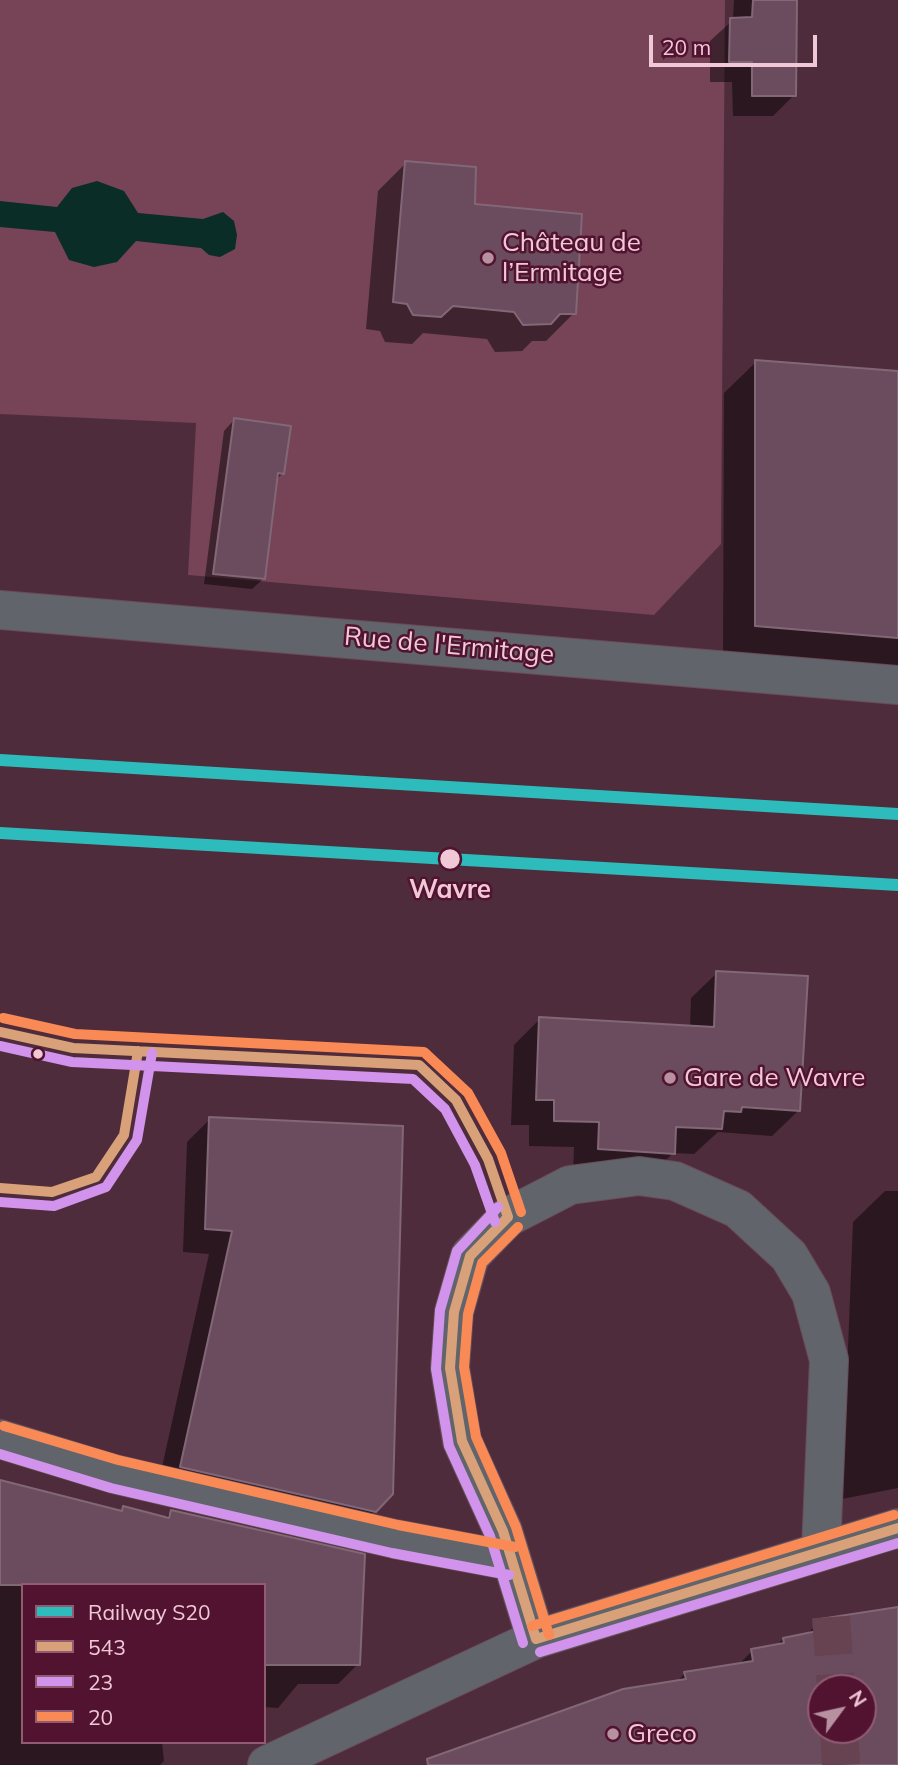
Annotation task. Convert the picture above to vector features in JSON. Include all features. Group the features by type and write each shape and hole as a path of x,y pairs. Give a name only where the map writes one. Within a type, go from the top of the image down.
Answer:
{"street":[{"name":"Rue de l'Ermitage","path":"0,610 898,685"},
{"path":"536,1639 503,1531 462,1441 450,1368 454,1312 470,1256 508,1217 570,1185 639,1176 675,1181 738,1209 789,1256 811,1293 829,1360 821,1550"},
{"path":"0,1439 114,1474 395,1539 512,1561"},
{"path":"267,1765 536,1639 898,1528"}],"shaded area":[{"path":"0,0 725,0 721,544 654,615 188,575 196,423 0,414"},
{"path":"97,181 124,191 138,213 203,219 223,212 234,221 237,235 235,249 220,257 209,255 201,248 136,241 117,262 94,267 69,260 55,232 0,227 0,201 57,207 72,188"}],"building":[{"path":"753,0 797,0 796,96 752,96 752,62 729,62 730,18 752,17"},
{"name":"Château de l’Ermitage","path":"405,161 476,167 475,204 582,214 576,314 560,314 551,324 523,325 514,312 453,306 441,317 413,315 407,304 393,302"},
{"path":"755,360 898,371 898,638 755,626"},
{"path":"234,418 291,426 284,474 278,473 265,579 213,574"},
{"name":"Gare de Wavre","path":"716,971 808,976 800,1111 742,1107 741,1112 724,1111 722,1129 676,1127 675,1154 598,1149 599,1122 554,1121 554,1100 536,1100 539,1017 714,1027"},
{"path":"209,1117 403,1126 393,1494 376,1512 180,1467 232,1231 205,1229"},
{"path":"0,1480 122,1511 123,1506 169,1518 171,1510 365,1554 360,1665 266,1665 266,1583 0,1585"},
{"path":"898,1607 898,1765 428,1765 427,1759 623,1689 686,1679 684,1672 753,1661 751,1649 784,1643 783,1638 822,1630 820,1619"}],"tunnel":[{"path":"831,1617 835,1674"},
{"path":"840,1744 841,1765"}],"rail line":[{"name":"S20","path":"0,760 898,814"},
{"name":"S20","path":"0,833 898,885"}],"transit line":[{"name":"20","path":"3,1018 75,1034 424,1052 468,1093 501,1153 521,1212"},
{"name":"543","path":"0,1032 73,1048 419,1065 456,1100 488,1159 508,1217"},
{"name":"23","path":"0,1046 72,1062 413,1079 445,1109 475,1165 495,1222"},
{"name":"543","path":"0,1188 52,1192 96,1177 124,1135 138,1051"},
{"name":"23","path":"0,1202 54,1206 106,1187 137,1140 152,1053"},
{"name":"23","path":"498,1207 457,1251 440,1310 436,1369 449,1446 490,1536 523,1643"},
{"name":"543","path":"508,1217 470,1256 454,1312 450,1368 462,1441 503,1531 536,1639"},
{"name":"20","path":"518,1227 482,1263 468,1314 464,1367 476,1437 516,1527 549,1635"},
{"name":"20","path":"4,1426 118,1460 398,1525 515,1547"},
{"name":"23","path":"0,1454 111,1488 392,1553 509,1575"},
{"name":"20","path":"532,1626 894,1515"},
{"name":"543","path":"536,1639 898,1528"},
{"name":"23","path":"540,1652 898,1543"}],"place":[{"name":"Château de l’Ermitage","path":"488,258"},
{"name":"Wavre","path":"450,859"},
{"name":"Gare de Wavre","path":"670,1078"},
{"name":"Greco","path":"613,1734"}]}
